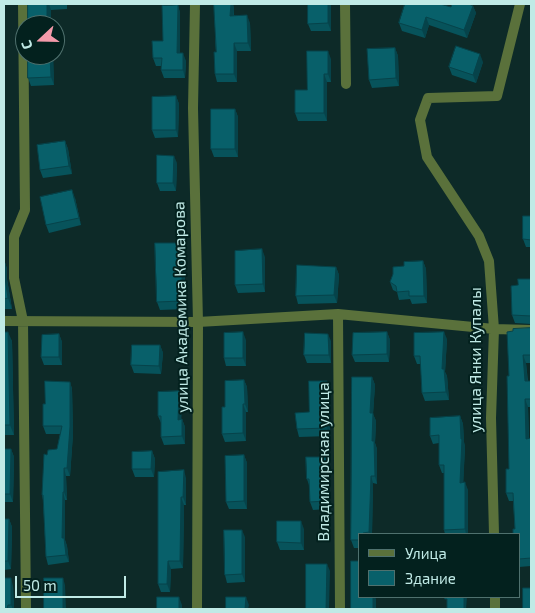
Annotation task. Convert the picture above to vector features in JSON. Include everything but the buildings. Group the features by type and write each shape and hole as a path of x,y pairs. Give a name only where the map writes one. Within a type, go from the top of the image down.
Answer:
{"street":[{"path":"23,4 25,210 14,237 14,278 23,321 26,609"},
{"name":"улица Академика Комарова","path":"195,4 193,108 198,322 197,609"},
{"path":"345,4 346,84"},
{"name":"улица Янки Купалы","path":"494,533 491,418 494,329 489,261 479,236 427,157 420,120 428,98 497,96 520,4"},
{"path":"4,321 198,322 338,314 494,329 531,330"},
{"name":"Владимирская улица","path":"338,314 340,609"}]}
